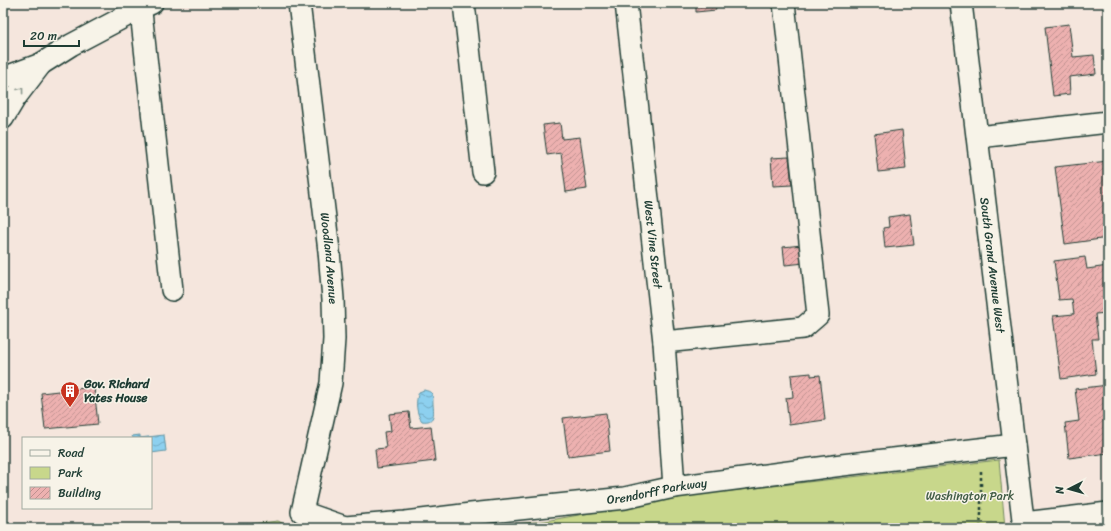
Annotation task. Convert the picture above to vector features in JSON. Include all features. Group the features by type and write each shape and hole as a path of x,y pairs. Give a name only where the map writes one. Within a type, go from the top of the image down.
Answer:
{"street":[{"name":"Woodland Avenue","path":"299,3 329,251 333,299 334,339 331,383 302,512"},
{"path":"464,3 483,172"},
{"name":"West Vine Street","path":"626,3 664,342 674,487"},
{"path":"664,342 803,328 818,315 784,3"},
{"name":"South Grand Avenue West","path":"961,3 1024,526"},
{"path":"3,78 41,64 71,45 145,5 172,290"},
{"path":"3,118 15,98 41,64"},
{"path":"978,137 1108,122"},
{"name":"Orendorff Parkway","path":"302,512 345,527 625,498 674,487 842,465 1014,445"},
{"path":"1024,526 1108,513"}],"path":[{"path":"980,528 981,464"}],"green space":[{"name":"Washington Park","path":"999,460 1005,528 477,528 545,521 686,496"},
{"path":"278,521 292,528 214,528"}],"water":[{"path":"424,390 431,393 433,399 433,417 429,421 422,421 418,415 417,399 419,392"},
{"path":"140,435 140,437 132,437"},
{"path":"164,435 166,451 152,453 152,437 148,437"}],"building":[{"path":"696,3 715,3 716,10 696,12"},
{"path":"1069,24 1073,57 1094,55 1096,74 1069,77 1070,94 1053,96 1045,27"},
{"path":"560,123 562,139 580,137 587,189 566,192 561,153 547,155 543,125"},
{"path":"902,130 906,169 878,172 874,134"},
{"path":"789,157 792,185 773,186 771,158"},
{"path":"1108,161 1108,238 1065,244 1055,167"},
{"path":"910,214 914,245 885,248 883,228 889,227 888,217"},
{"path":"802,245 805,263 785,265 783,247"},
{"path":"1085,257 1087,269 1108,266 1108,313 1095,314 1098,339 1092,339 1096,374 1061,379 1053,316 1074,314 1072,299 1059,300 1054,261"},
{"path":"811,373 811,376 820,375 825,420 789,425 786,398 793,397 791,375"},
{"path":"1108,385 1108,453 1069,458 1065,423 1079,421 1075,389"},
{"name":"Gov. Richard Yates House","path":"94,387 98,424 45,429 41,393"},
{"path":"409,412 411,428 431,426 435,461 377,468 375,449 386,448 384,432 391,431 389,414"},
{"path":"606,413 610,451 568,456 563,418"}],"place":[{"name":"Gov. Richard Yates House","path":"70,408"}]}
